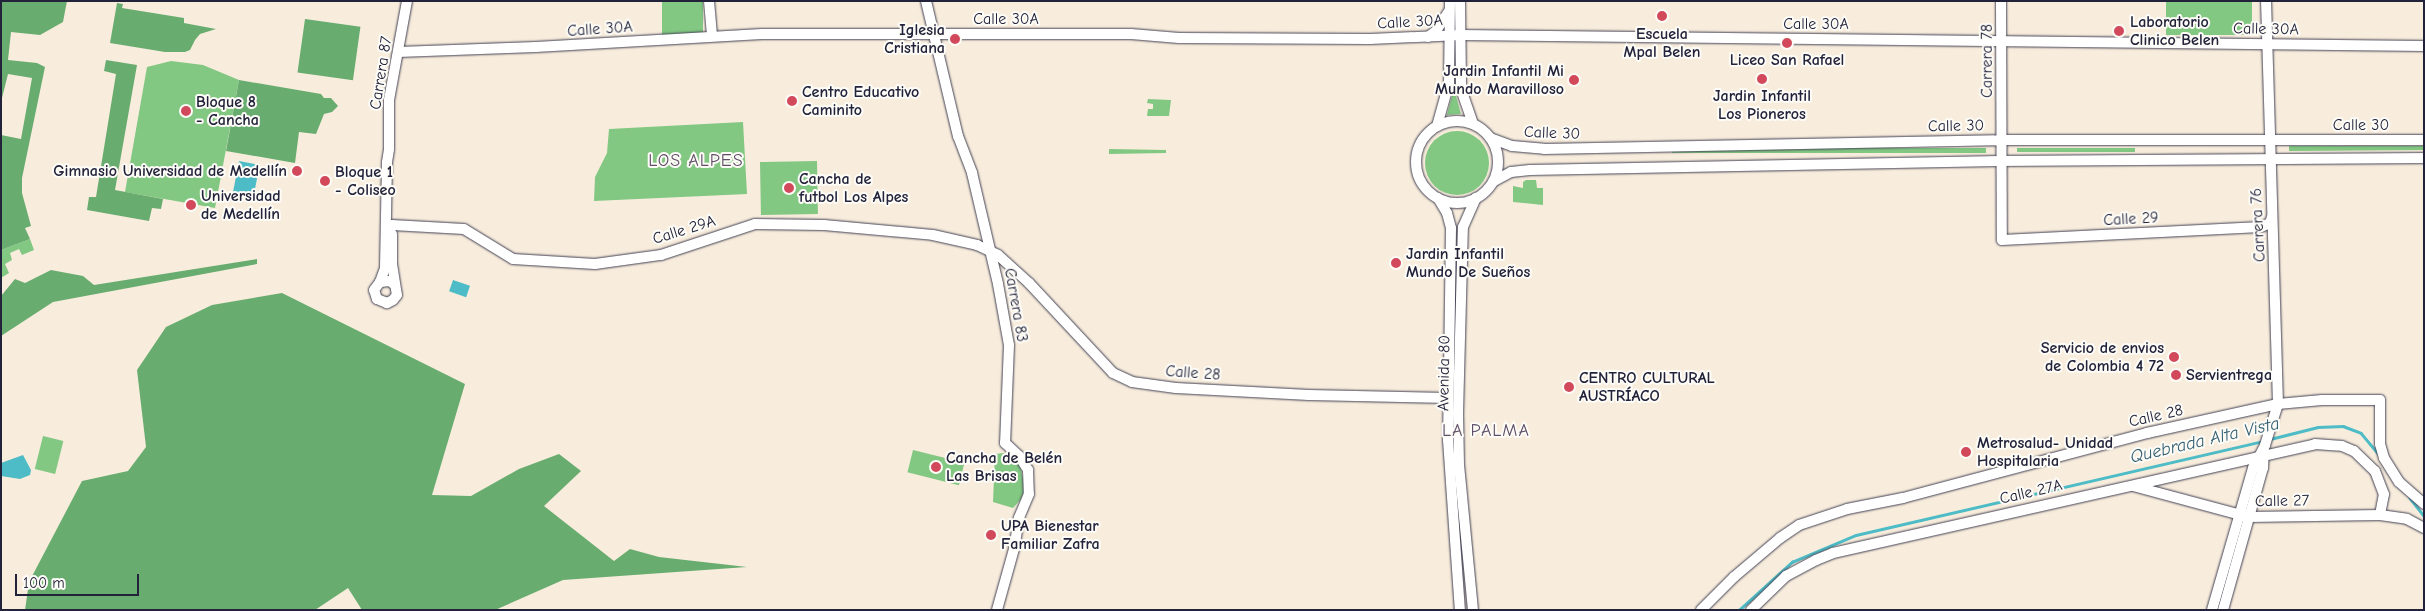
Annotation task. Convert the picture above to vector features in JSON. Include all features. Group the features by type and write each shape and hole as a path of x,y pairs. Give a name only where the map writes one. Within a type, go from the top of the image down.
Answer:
{"street":[{"name":"Carrera 87","path":"380,282 384,268 389,100 407,1"},
{"path":"709,1 712,36"},
{"name":"Carrera 83","path":"926,1 958,136 972,173 998,284 1009,345 1005,443 1026,463 1029,480 1029,494 1019,518 1014,549 997,610"},
{"path":"1437,126 1455,121 1473,124 1490,138 1498,159 1494,181 1476,198 1457,203 1438,198 1420,180 1416,163 1420,144 1437,126 1449,83 1460,1"},
{"name":"Carrera 78","path":"2002,1 2002,240"},
{"name":"Carrera 76","path":"2212,610 2244,516 2278,404 2268,140 2266,1"},
{"path":"1450,6 1461,89 1473,124"},
{"path":"1428,37 1439,27 1450,6"},
{"name":"Calle 30A","path":"398,52 545,47 762,34 1131,34 1189,38 1370,39 1455,35 2424,46"},
{"name":"Calle 30","path":"1490,138 1512,146 1544,149 2002,140 2424,140"},
{"name":"Carrera 87","path":"389,149 392,161 392,264 395,285"},
{"name":"Calle 30","path":"1494,181 1511,172 1530,170 2002,161 2424,158"},
{"name":"Avenida 80","path":"1438,198 1447,213 1451,228 1448,398 1450,481 1460,610"},
{"name":"Avenida 80","path":"1473,610 1458,465 1458,414 1463,227 1476,198"},
{"path":"2261,228 2270,223 2272,217"},
{"name":"Calle 29A","path":"392,225 464,228 513,259 595,264 661,254 755,224 824,225 899,231 952,239 990,250"},
{"path":"2261,228 2269,230 2273,236"},
{"name":"Calle 29","path":"2002,240 2261,228"},
{"name":"Calle 28","path":"990,250 1021,275 1113,373 1132,382 1176,388 1309,395 1448,398"},
{"path":"390,281 395,285 397,292 395,298 390,302 383,303 377,299 374,293 376,286 380,282 390,281"},
{"name":"Calle 28","path":"1701,610 1750,562 1799,525 1847,509 1903,498 2147,433 2278,404 2322,400 2380,400 2380,444 2384,458 2395,476 2424,504"},
{"name":"Calle 27A","path":"1751,610 1786,576 1833,553 2315,444 2342,446 2365,460 2375,471 2384,494 2380,515"},
{"name":"Calle 27","path":"2130,485 2244,516 2380,515 2407,519 2424,528"},
{"name":"Carrera 76","path":"2223,610 2244,516"}],"green space":[{"path":"1,1 67,1 63,22 40,35 11,32 8,60 37,63 45,67 22,178 22,193 31,226 25,228 30,239 1,250 1,135 21,139 32,78 8,74 1,102"},
{"path":"662,1 703,1 703,37 662,37"},
{"path":"2166,1 2252,1 2252,35 2166,35"},
{"path":"117,3 123,4 122,8 184,18 184,23 216,29 200,34 190,50 185,52 165,52 110,43"},
{"path":"305,19 360,27 353,80 297,72"},
{"path":"106,60 137,65 115,190 163,199 161,209 152,208 149,221 87,210 89,197 96,197 116,74 104,71"},
{"name":"Bloque 8 - Cancha","path":"171,61 203,65 239,80 215,208 125,192 147,67"},
{"path":"239,80 321,94 324,98 331,98 338,106 332,112 324,114 316,134 299,132 295,163 226,151"},
{"path":"1452,96 1456,96 1461,114 1447,115"},
{"path":"1148,99 1171,100 1169,116 1147,116 1148,109 1153,109 1153,104 1147,103"},
{"name":"LOS ALPES","path":"743,122 747,194 594,201 595,177 607,153 609,129"},
{"path":"1457,131 1475,137 1483,145 1489,163 1483,181 1475,189 1457,195 1439,189 1431,181 1425,163 1431,145 1439,137"},
{"path":"2289,146 2424,146 2424,150 2289,151"},
{"path":"1672,148 1986,148 1986,153 1672,153"},
{"path":"2017,148 2135,148 2135,152 2017,152"},
{"path":"1109,149 1166,150 1166,153 1109,154"},
{"name":"Cancha de futbol Los Alpes","path":"817,161 818,214 761,215 760,162"},
{"path":"1526,180 1536,180 1537,188 1543,188 1543,205 1513,202 1513,186 1523,188 1523,182"},
{"path":"30,239 34,250 22,255 19,249 10,253 12,260 5,264 9,273 1,278 1,250"},
{"path":"257,259 257,264 53,302 1,336 1,296 15,279 25,283 51,270 83,276 94,285"},
{"path":"282,293 465,384 432,495 471,496 519,469 559,454 581,471 544,506 614,561 630,549 659,557 747,567 563,580 495,610 362,610 348,588 315,610 25,610 29,582 82,481 128,471 146,447 137,370 166,327 212,305"},
{"path":"43,436 63,441 55,474 35,469"},
{"name":"Cancha de Belén Las Brisas","path":"913,450 964,463 959,485 907,472"},
{"path":"1004,453 1020,465 1025,488 1021,499 1013,508 993,502 995,454"}],"water":[{"path":"239,161 260,165 253,197 233,193"},
{"path":"453,280 470,286 466,297 449,291"},
{"path":"23,455 31,470 30,475 20,479 1,476 1,463"}],"waterway":[{"name":"Quebrada Alta Vista","path":"2270,439 2318,427 2343,426 2361,433 2378,453"},
{"name":"Quebrada Alta Vista","path":"1739,610 1792,562 1856,535 2263,441"},
{"name":"Quebrada Alta Vista","path":"2410,498 2424,516"}],"place":[{"name":"Escuela Mpal Belen","path":"1662,16"},
{"name":"Laboratorio Clinico Belen","path":"2119,31"},
{"name":"Iglesia Cristiana","path":"955,39"},
{"name":"Liceo San Rafael","path":"1787,43"},
{"name":"Jardin Infantil Los Pioneros","path":"1762,79"},
{"name":"Jardin Infantil Mi Mundo Maravilloso","path":"1574,80"},
{"name":"Centro Educativo Caminito","path":"792,101"},
{"name":"Bloque 8 - Cancha","path":"186,111"},
{"name":"Gimnasio Universidad de Medellín","path":"297,171"},
{"name":"Bloque 1 - Coliseo","path":"325,181"},
{"name":"Cancha de futbol Los Alpes","path":"789,188"},
{"name":"Universidad de Medellín","path":"191,205"},
{"name":"Jardin Infantil Mundo De Sueños","path":"1396,263"},
{"name":"Servicio de envios de Colombia 4 72","path":"2174,357"},
{"name":"Servientrega","path":"2176,375"},
{"name":"CENTRO CULTURAL AUSTRÍACO","path":"1569,387"},
{"name":"Metrosalud- Unidad Hospitalaria","path":"1966,452"},
{"name":"Cancha de Belén Las Brisas","path":"936,467"},
{"name":"UPA Bienestar Familiar Zafra","path":"991,535"}],"district":[{"name":"LOS ALPES","path":"696,161"},
{"name":"LA PALMA","path":"1486,431"}]}
